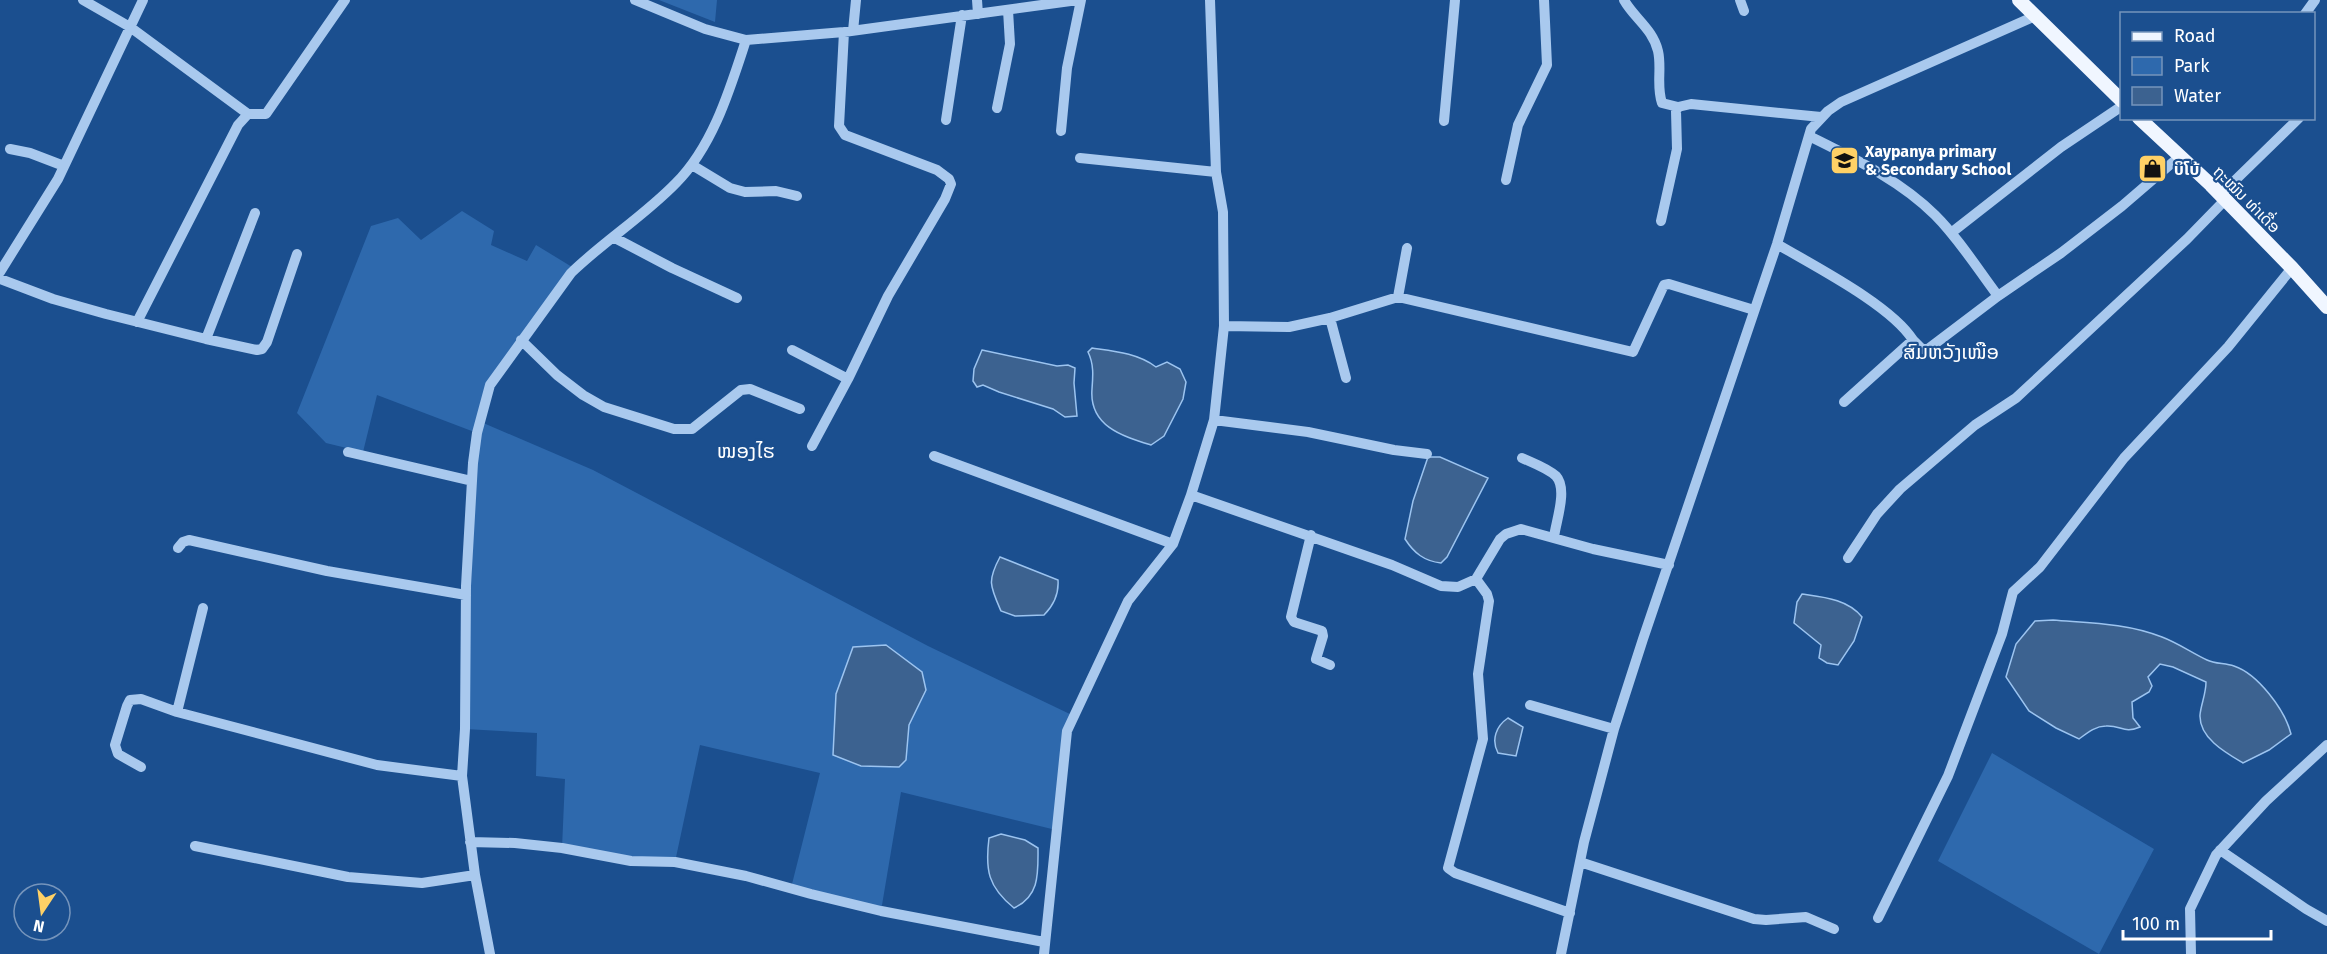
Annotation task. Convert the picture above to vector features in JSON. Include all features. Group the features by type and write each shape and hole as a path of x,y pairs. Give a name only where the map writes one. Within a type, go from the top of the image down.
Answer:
{"main road":[{"path":"2019,0 2120,100"},
{"name":"ຖະໝົນ ທ່າເດື່ອ","path":"2141,120 2222,197 2327,307"}],"street":[{"path":"83,0 130,27 248,114 266,114 345,0"},
{"path":"0,272 64,166 143,0"},
{"path":"635,0 705,29 746,40 849,32 1079,0 1067,68 1061,131"},
{"path":"812,446 848,379 888,296 945,199 951,184 950,179 937,170 845,135 839,126 849,32 856,0"},
{"path":"977,0 978,14"},
{"path":"471,842 515,843 562,848 631,861 675,862 746,876 811,894 1044,948 1067,731 1128,601 1173,544 1214,420 1224,326 1223,212 1216,172 1210,0"},
{"path":"1444,121 1455,0"},
{"path":"1506,180 1518,125 1547,65 1544,0"},
{"path":"1624,0 1650,31 1658,50 1658,84 1662,103 1678,107 1691,104 1821,117"},
{"path":"997,108 1010,44 1008,10"},
{"path":"946,120 962,15"},
{"path":"1562,954 1580,862 1614,729 1777,244 1809,136 1821,117 1841,102 2035,16"},
{"path":"490,954 475,875 462,776 466,595 472,481 477,433 490,386 571,273 663,195 692,165 705,144 724,102 746,40"},
{"path":"1661,220 1677,149 1676,111 1678,107"},
{"path":"1951,233 2061,147 2120,107"},
{"path":"137,322 238,124 248,114"},
{"path":"1848,558 1877,514 1900,489 1975,425 2016,398 2187,239 2222,197 2297,120"},
{"path":"1809,136 1895,182 1934,214 1998,296"},
{"path":"10,149 30,153 64,166"},
{"path":"1777,244 1885,312 1922,349 1928,349 2096,226 2179,157"},
{"path":"1080,158 1216,172"},
{"path":"692,165 738,190 745,192 776,191 797,196"},
{"path":"206,339 255,213"},
{"path":"613,237 737,298"},
{"path":"1398,297 1407,248"},
{"path":"0,279 53,299 137,322 257,350 262,349 267,342 297,254"},
{"path":"1878,918 1952,766 2002,634 2013,592 2040,567 2124,458 2228,347 2292,268"},
{"path":"1224,326 1289,327 1330,318 1398,297 1634,352 1664,285 1669,284 1754,310"},
{"path":"1330,318 1346,378"},
{"path":"521,340 557,375 604,408 674,429 692,429 741,390 750,390 800,410"},
{"path":"1844,402 1913,340"},
{"path":"792,350 848,379"},
{"path":"1214,420 1308,432 1394,450 1427,454"},
{"path":"348,452 472,481"},
{"path":"934,456 1173,544"},
{"path":"1522,459 1547,470 1559,480 1561,494 1554,537"},
{"path":"1191,495 1392,564 1442,586 1458,587 1476,579 1500,539 1506,534 1521,529 1593,549 1669,565"},
{"path":"1311,535 1291,617 1294,622 1322,631 1323,636 1316,658 1330,665"},
{"path":"178,548 183,542 189,540 327,571 466,595"},
{"path":"1476,579 1487,594 1489,601 1478,674 1483,739 1448,868 1455,873 1570,913"},
{"path":"177,712 203,608"},
{"path":"141,766 118,754 115,745 130,700 141,699 177,712 377,765 462,776"},
{"path":"1530,705 1614,729"},
{"path":"2193,952 2190,909 2220,850 2266,801 2327,746"},
{"path":"195,846 348,877 422,883 475,875"},
{"path":"2220,850 2327,921"},
{"path":"1580,862 1754,919 1806,917 1834,928"}],"green space":[{"path":"659,0 717,0 715,22"},
{"path":"462,211 494,231 491,245 527,261 536,245 577,270 554,297 492,391 481,422 593,470 928,646 1074,716 1056,830 901,792 881,911 791,888 820,773 700,745 675,862 562,848 565,779 536,776 537,733 465,729 477,433 377,395 363,452 326,443 297,413 371,226 398,218 421,240"},
{"path":"1992,753 2154,849 2099,954 1938,861"}],"water":[{"path":"1092,348 1133,356 1156,367 1167,362 1180,369 1186,382 1183,399 1164,436 1151,445 1129,438 1102,421 1092,402 1093,370 1088,352"},
{"path":"982,350 1075,368 1077,416 1065,417 1053,409 983,385 977,387 973,381 974,369"},
{"path":"1428,457 1440,457 1488,478 1447,557 1441,563 1420,556 1405,539 1413,501"},
{"path":"1000,557 1058,580 1055,599 1044,615 1015,616 1001,611 992,584 993,572"},
{"path":"1802,594 1827,598 1850,606 1862,617 1854,641 1838,665 1827,663 1819,658 1821,645 1794,623 1797,602"},
{"path":"2035,621 2108,624 2149,632 2168,639 2210,661 2243,670 2261,685 2277,704 2291,734 2269,750 2243,763 2215,744 2204,731 2200,715 2206,682 2173,667 2160,664 2148,677 2152,686 2149,692 2132,702 2133,718 2140,727 2130,730 2102,726 2091,730 2079,739 2056,728 2029,711 2006,677 2016,644"},
{"path":"886,645 922,672 926,690 909,725 906,760 899,767 861,766 833,755 836,694 853,647"},
{"path":"1508,718 1523,727 1516,756 1498,753 1496,748 1496,734 1500,725"},
{"path":"1001,834 1025,840 1038,848 1036,883 1029,897 1014,908 999,893 988,869 989,838"}],"place":[{"name":"Xaypanya primary & Secondary School","path":"1844,160"},
{"name":"ບິໂບ້","path":"2153,169"}],"district":[{"name":"ສົມຫວັງເໜືອ","path":"1951,352"},
{"name":"ໜອງໄຮ","path":"746,451"}]}
